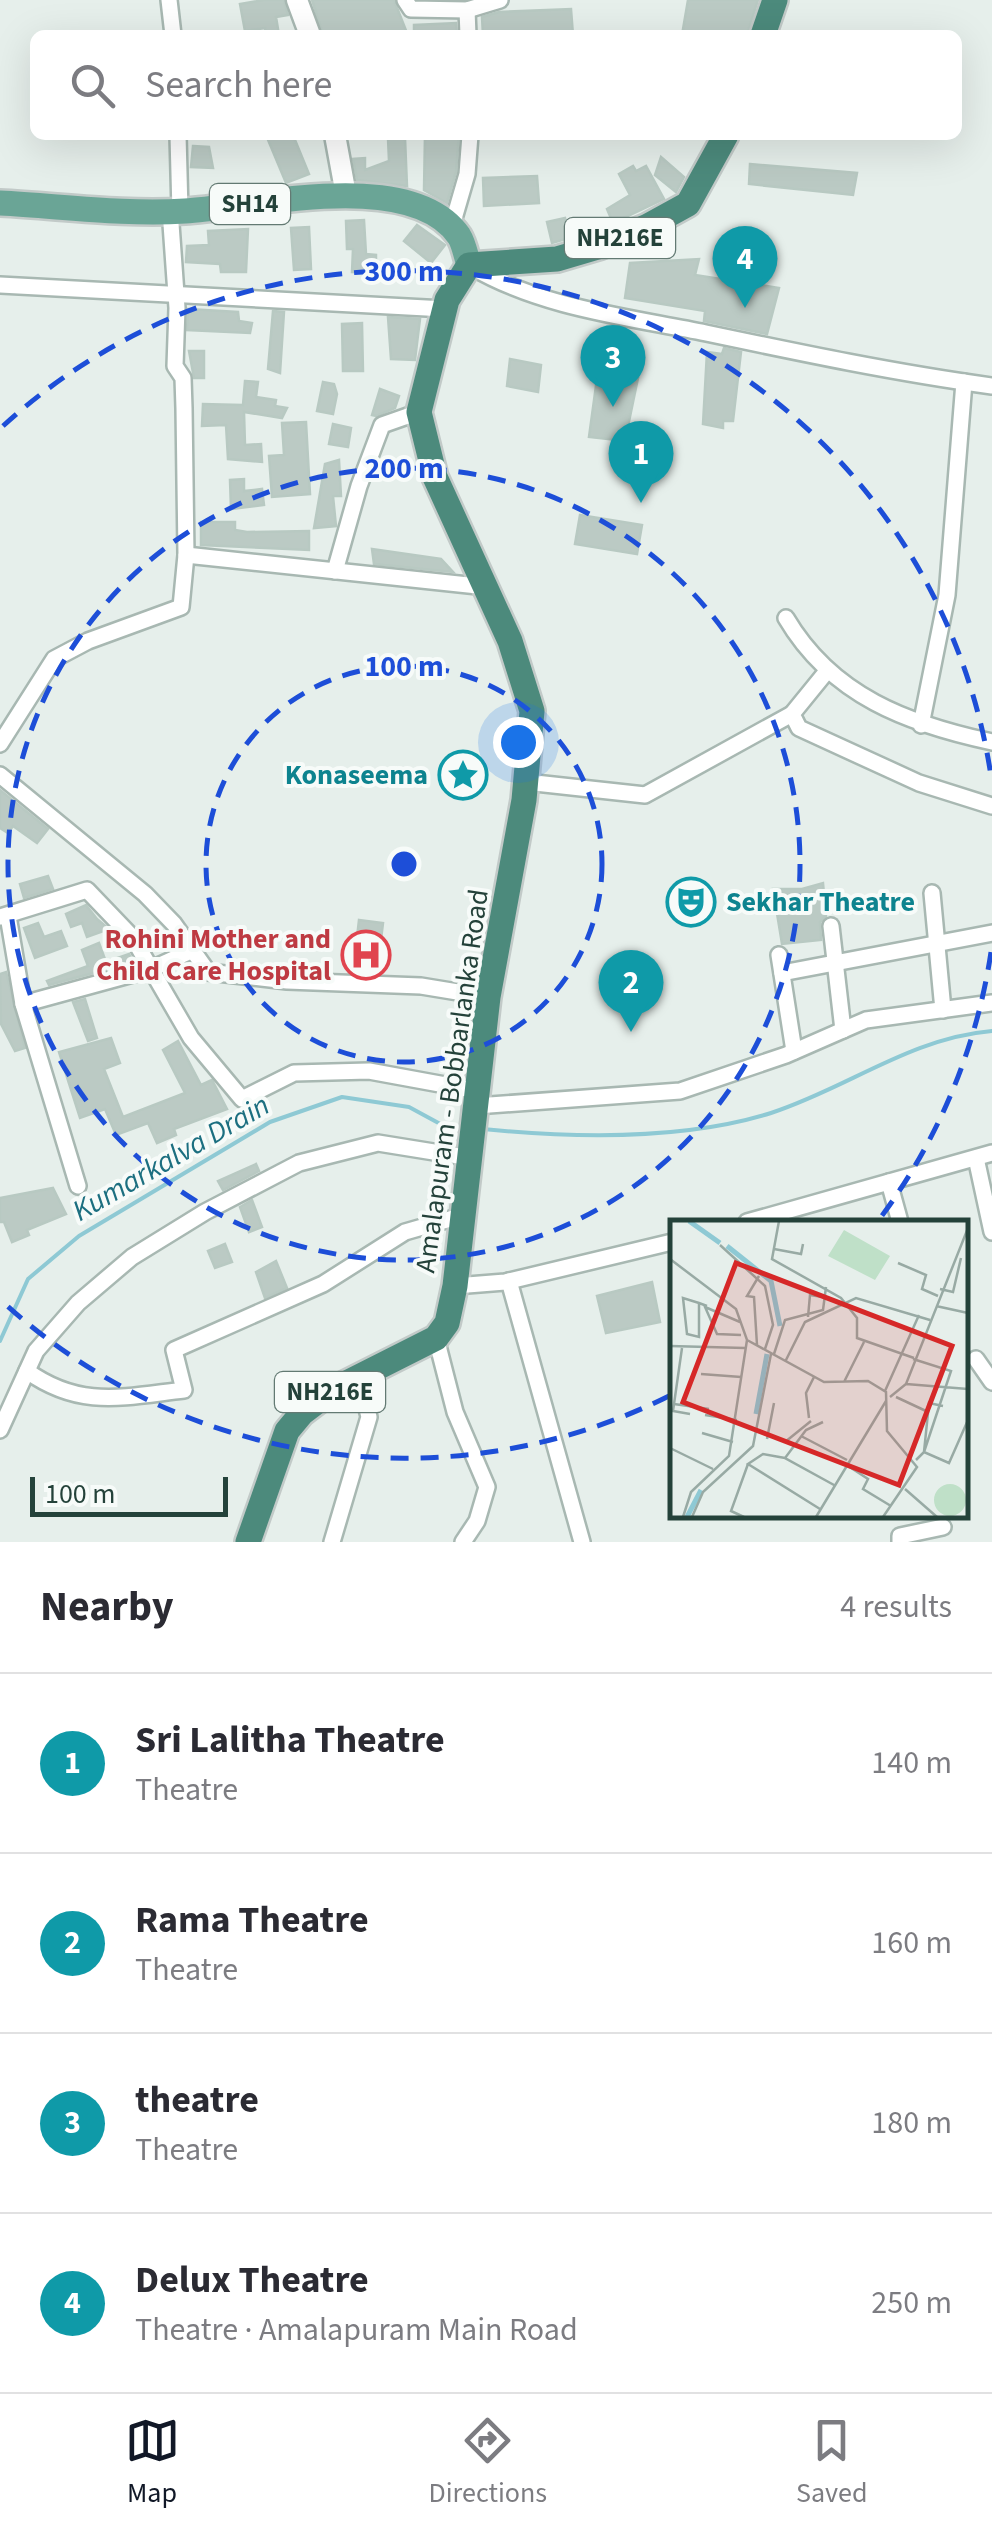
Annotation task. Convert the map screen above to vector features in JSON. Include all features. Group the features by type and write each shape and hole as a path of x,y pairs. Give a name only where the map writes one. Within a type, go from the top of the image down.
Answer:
{"highway":[{"path":"765,30 775,0"},
{"name":"NH216E","path":"469,265 557,259 648,226 688,204 723,140"},
{"name":"Amalapuram - Bobbarlanka Road","path":"436,1338 447,1323 455,1286 488,997 526,782 532,711 528,688 487,588 435,478 419,412 445,309 469,265"},
{"name":"NH216E","path":"248,1542 288,1431 302,1413 359,1376 419,1350 436,1338"}],"main road":[{"name":"SH14","path":"0,203 175,211 346,195 409,204 452,229"},
{"path":"452,229 460,238 469,265"}],"street":[{"path":"168,0 172,30"},
{"path":"297,0 308,30"},
{"path":"405,0 411,8 467,10 500,0"},
{"path":"467,10 468,30"},
{"path":"0,744 54,659 88,641 181,607 186,555 183,378 175,366 178,140"},
{"path":"336,140 346,195"},
{"path":"452,229 468,174 470,140"},
{"path":"469,265 506,287 566,304 903,374 992,386"},
{"path":"0,285 445,309"},
{"path":"921,725 947,595 964,382"},
{"path":"336,571 358,486 382,425 419,412"},
{"path":"186,555 487,588"},
{"path":"786,618 827,671 876,706 921,725 992,742"},
{"path":"526,782 645,796 792,714 827,671"},
{"path":"792,714 799,728 884,767 992,806"},
{"path":"0,775 145,894 174,924 208,972 226,977 421,986 488,997"},
{"path":"78,1186 22,1004 4,916 86,890 132,938 191,1038 242,1099 294,1073 369,1071 474,1122"},
{"path":"932,893 942,1010"},
{"path":"832,926 842,1030"},
{"path":"782,974 992,933"},
{"path":"22,1004 150,969 191,951"},
{"path":"779,955 794,1051"},
{"path":"0,1430 36,1351 78,1303 132,1257 299,1163 474,1122 680,1092 866,1020 992,1003"},
{"path":"754,1220 984,1156 992,1232"},
{"path":"890,1182 900,1220"},
{"path":"27,1371 57,1393 108,1398 184,1390 174,1350 323,1284 405,1232 464,1215"},
{"path":"455,1286 509,1281 670,1242"},
{"path":"509,1281 582,1542"},
{"path":"436,1338 455,1412 488,1487 477,1521 462,1542"},
{"path":"976,1359 992,1382"},
{"path":"332,1542 369,1417 359,1376"},
{"path":"900,1542 900,1536 943,1526"}],"building":[{"path":"284,0 288,15 276,17 278,30 245,30 240,4"},
{"path":"312,0 394,0 406,30 321,30"},
{"path":"688,0 758,0 749,30 683,30"},
{"path":"571,9 573,30 483,30 482,17 499,12"},
{"path":"456,23 457,30 414,30 414,25"},
{"path":"268,140 295,140 309,174 286,183"},
{"path":"388,140 405,140 407,186 357,180 353,159 365,158 365,170 389,161"},
{"path":"425,140 459,140 456,172 447,203 424,190"},
{"path":"193,146 209,147 213,168 191,167"},
{"path":"661,157 684,177 676,192 655,175"},
{"path":"750,164 857,173 853,195 749,184"},
{"path":"633,166 636,171 646,166 664,199 613,223 607,209 630,195 619,174"},
{"path":"537,176 539,203 484,206 483,178"},
{"path":"565,218 569,238 552,243 547,222"},
{"path":"364,220 366,254 376,255 376,273 352,272 353,249 347,249 346,221"},
{"path":"417,225 445,245 431,263 404,241"},
{"path":"309,227 311,269 294,270 291,228"},
{"path":"248,229 246,272 221,272 220,264 186,262 187,246 209,245 208,231"},
{"path":"699,259 695,275 779,288 767,334 704,321 705,311 625,298 630,263"},
{"path":"188,309 238,312 239,321 252,323 250,333 187,330"},
{"path":"273,311 284,312 280,373 268,369"},
{"path":"388,317 420,319 415,360 391,359"},
{"path":"362,323 363,371 343,371 342,324"},
{"path":"724,348 741,352 733,421 723,421 723,428 703,424 707,352 722,354"},
{"path":"189,351 204,351 204,378 194,378"},
{"path":"510,359 541,365 538,392 507,386"},
{"path":"598,371 638,378 625,441 589,437"},
{"path":"245,381 258,382 256,397 276,400 275,406 287,408 282,418 244,412 245,445 261,444 262,462 228,459 226,425 202,426 203,404 243,405"},
{"path":"323,382 334,384 337,394 333,414 317,411"},
{"path":"380,389 399,396 395,408 376,416 372,415"},
{"path":"306,422 310,494 272,497 269,456 284,455 282,423"},
{"path":"333,424 351,428 348,447 329,444"},
{"path":"339,460 341,496 333,496 336,526 314,528 325,464"},
{"path":"244,479 244,491 262,489 264,505 231,509 230,480"},
{"path":"580,515 642,525 637,554 575,544"},
{"path":"201,522 235,522 235,530 247,532 309,531 309,550 201,545"},
{"path":"372,549 441,559 453,572 374,564"},
{"path":"0,790 48,829 37,843 13,826 8,833 0,828"},
{"path":"48,876 53,889 24,898 20,884"},
{"path":"823,883 826,916 820,922 821,940 782,944 773,889 802,889"},
{"path":"86,905 109,929 87,937 82,923 71,927 66,914"},
{"path":"359,920 383,923 377,973 353,972"},
{"path":"38,923 44,937 61,931 67,946 35,958 24,928"},
{"path":"99,943 106,962 129,954 134,962 49,985 47,981 88,966 82,950"},
{"path":"6,972 25,1048 15,1051 1,1024 0,974"},
{"path":"85,999 97,1038 88,1041 73,1002"},
{"path":"111,1038 120,1063 104,1069 123,1117 185,1093 163,1050 178,1041 201,1085 212,1080 227,1109 174,1129 176,1135 157,1143 148,1123 116,1135 105,1109 80,1118 59,1052"},
{"path":"256,1164 259,1171 223,1190 218,1181"},
{"path":"53,1188 66,1214 27,1230 29,1235 12,1242 4,1222 0,1222 0,1198"},
{"path":"252,1200 262,1227 249,1232 240,1207"},
{"path":"225,1244 232,1262 215,1268 208,1251"},
{"path":"276,1261 287,1288 265,1298 256,1272"},
{"path":"652,1282 660,1322 606,1333 597,1296"}],"waterway":[{"name":"Kumarkalva Drain","path":"483,1129 628,1135 701,1129 771,1113 906,1053 992,1031"},
{"name":"Kumarkalva Drain","path":"0,1341 28,1279 79,1236 270,1122 342,1097 409,1107 444,1126 463,1127"}],"place":[{"name":"Delux Theatre","path":"745,308"},
{"name":"theatre","path":"613,407"},
{"name":"Sri Lalitha Theatre","path":"641,503"},
{"name":"Konaseema","path":"463,775"},
{"name":"Sekhar Theatre","path":"691,902"},
{"name":"Rohini Mother and Child Care Hospital","path":"366,955"},
{"name":"Rama Theatre","path":"631,1032"}]}
